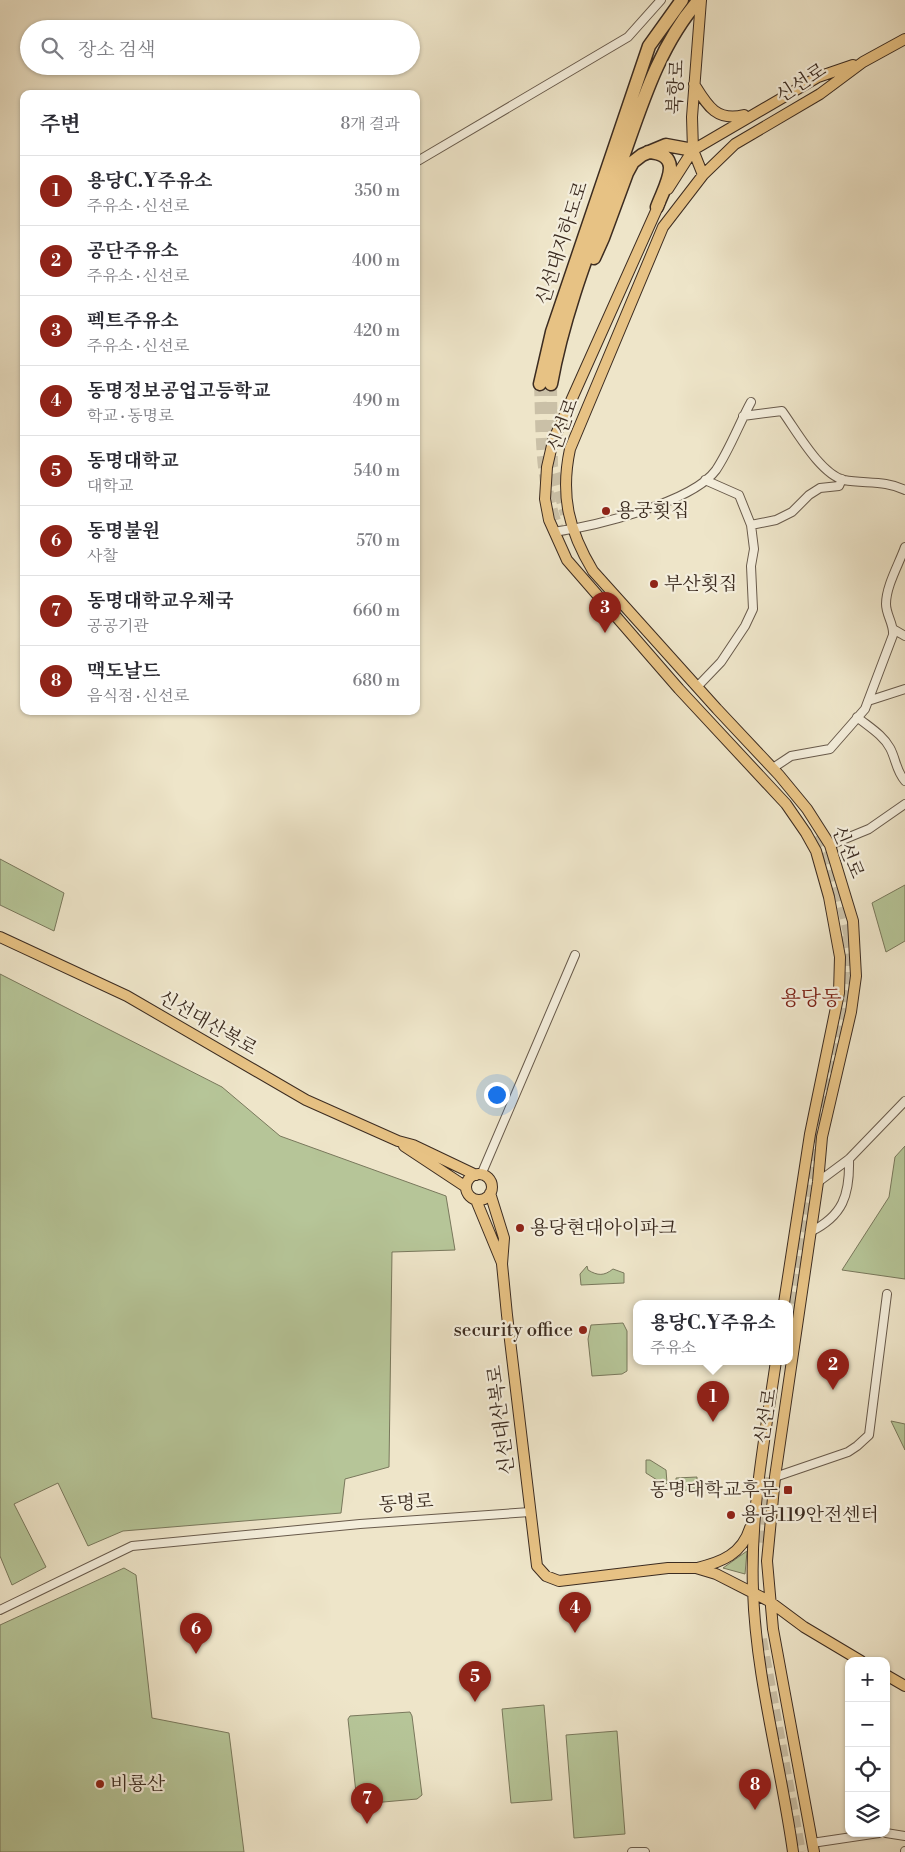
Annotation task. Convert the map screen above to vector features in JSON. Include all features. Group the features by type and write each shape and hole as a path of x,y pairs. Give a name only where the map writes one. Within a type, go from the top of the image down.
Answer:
{"highway":[{"path":"630,119 649,46 682,0"},
{"path":"630,119 662,54 700,0"},
{"name":"신선대지하도로","path":"630,119 555,360 546,384 552,332 630,119"},
{"path":"573,300 604,238 627,173 633,162 648,152 666,145 693,150"},
{"path":"648,152 660,152 668,158 671,165 657,207"}],"main road":[{"name":"북항로","path":"700,0 694,84 693,150 703,175"},
{"name":"신선로","path":"793,1351 818,1182 822,1137 849,1021 856,976 853,921 830,845 817,823 773,768 594,572 578,545 567,505 565,472 570,449 663,227 703,175 735,144 820,94 863,62 905,39"},
{"name":"신선로","path":"784,1300 810,1134 836,1010 841,969 836,924 816,851 805,831 770,785 679,690 573,568 554,532 545,499 547,467 553,441 657,207 693,150 818,77 863,62"},
{"path":"694,84 705,102 722,117 733,118 756,112"},
{"path":"805,831 817,823"},
{"name":"신선대산복로","path":"0,937 127,996 306,1100 398,1141 413,1145 490,1182 490,1193 504,1238 502,1264 530,1512"},
{"name":"신선대산복로","path":"398,1141 466,1187 470,1197 476,1200 502,1264"},
{"path":"466,1187 470,1177 478,1175"},
{"path":"476,1200 482,1200 490,1193"},
{"name":"신선로","path":"775,1365 754,1515 753,1592 760,1668 793,1852"},
{"name":"신선로","path":"791,1365 775,1477 768,1561 769,1601 813,1848"},
{"path":"530,1512 537,1566 546,1576 559,1581 668,1568 696,1568 712,1564 732,1556 748,1536 754,1515"},
{"path":"696,1568 716,1574 753,1592 769,1601 804,1627 854,1657"},
{"path":"890,1677 905,1686"}],"street":[{"path":"420,160 628,37 661,0"},
{"path":"554,532 574,529 641,512 665,502 705,480 715,470 751,402"},
{"path":"743,416 782,411 821,465 842,480 894,485 905,490"},
{"path":"697,687 721,662 745,626 753,609 751,566 754,549 751,525 739,495 705,480"},
{"path":"751,525 776,520 792,512 803,500 820,488 839,486 842,480"},
{"path":"773,768 791,756 830,749 865,709 893,629 886,606 887,595 905,547"},
{"path":"893,629 905,636"},
{"path":"868,701 905,689"},
{"path":"857,717 882,736 890,747 898,773 905,781"},
{"path":"830,845 869,829 905,804"},
{"path":"478,1175 575,955"},
{"path":"818,1182 849,1159 905,1101"},
{"path":"810,1232 838,1213 848,1188 849,1159"},
{"path":"775,1477 848,1452 858,1446 868,1435 887,1294"},
{"name":"동명로","path":"0,1610 132,1546 360,1524 530,1512"},
{"path":"890,1834 905,1836"},
{"path":"813,1848 861,1837"},
{"path":"632,1852 645,1852"}],"green space":[{"path":"0,859 64,893 54,931 0,905"},
{"path":"905,885 905,941 886,952 872,903"},
{"path":"0,974 222,1087 280,1136 446,1196 455,1250 392,1252 389,1467 345,1479 341,1513 123,1531 88,1546 58,1483 14,1504 46,1567 12,1585 0,1556"},
{"path":"905,1146 905,1279 842,1270 889,1197 895,1157"},
{"path":"587,1266 588,1270 598,1274 607,1273 613,1269 624,1273 624,1283 581,1285 580,1274"},
{"path":"623,1323 627,1331 627,1371 622,1374 592,1376 588,1339 591,1325"},
{"path":"891,1421 905,1424 905,1450"},
{"path":"646,1460 650,1460 666,1470 667,1483 665,1485 646,1473"},
{"path":"697,1477 697,1489 677,1491 676,1478"},
{"path":"747,1551 745,1574 723,1568"},
{"path":"124,1568 136,1575 152,1718 229,1733 244,1852 0,1852 0,1625"},
{"path":"544,1705 552,1800 511,1803 502,1709"},
{"path":"410,1712 422,1795 417,1799 361,1804 357,1802 348,1719 350,1716"},
{"path":"617,1731 625,1834 574,1838 566,1735"}],"tunnel":[{"path":"540,384 542,444 546,483 555,522 563,541"},
{"path":"551,384 552,466 566,514"},
{"path":"813,838 824,856 835,901"},
{"path":"839,889 852,946"},
{"path":"790,1300 846,978 846,955 843,935"},
{"path":"765,1543 771,1476"},
{"path":"761,1639 800,1852"}],"place":[{"name":"용궁횟집","path":"606,511"},
{"name":"부산횟집","path":"654,584"},
{"name":"펙트주유소","path":"605,633"},
{"name":"용당현대아이파크","path":"520,1228"},
{"name":"security office","path":"583,1330"},
{"name":"공단주유소","path":"833,1390"},
{"name":"용당C.Y주유소","path":"713,1422"},
{"name":"동명대학교후문","path":"788,1490"},
{"name":"용당119안전센터","path":"731,1515"},
{"name":"동명정보공업고등학교","path":"575,1633"},
{"name":"동명불원","path":"196,1654"},
{"name":"동명대학교","path":"475,1702"},
{"name":"비룡산","path":"100,1784"},
{"name":"맥도날드","path":"755,1810"},
{"name":"동명대학교우체국","path":"367,1824"}],"district":[{"name":"용당동","path":"811,999"}]}
